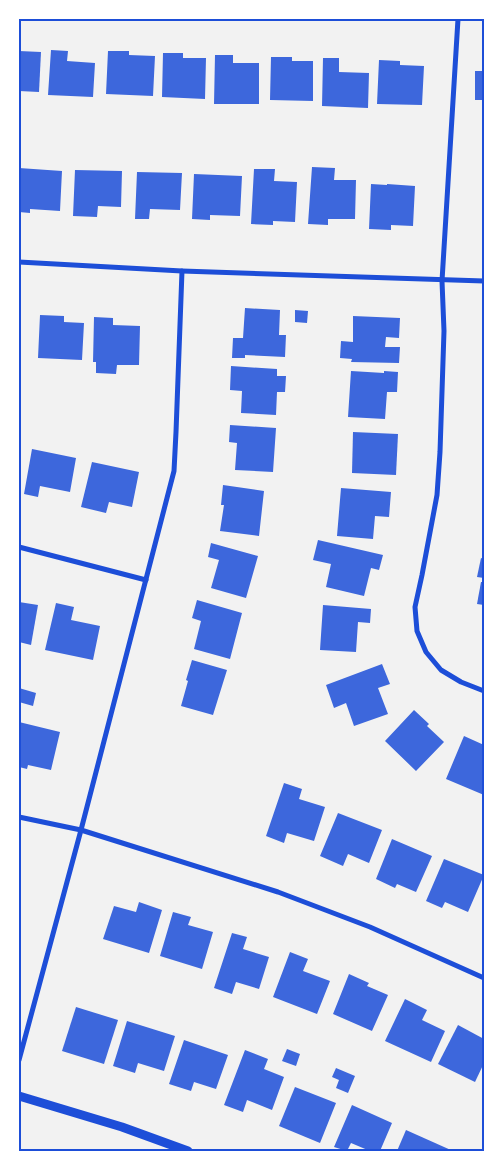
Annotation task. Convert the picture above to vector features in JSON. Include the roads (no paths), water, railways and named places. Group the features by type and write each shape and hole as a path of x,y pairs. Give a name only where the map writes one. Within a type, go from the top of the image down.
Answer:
{"street":[{"path":"458,19 442,281 444,331 437,495 415,607 417,631 426,652 442,670 462,682 484,691"},
{"path":"19,262 182,271 484,282"},
{"path":"19,1060 174,471 182,271"},
{"path":"19,547 146,580"},
{"path":"19,817 81,830 278,892 370,927 484,978"},
{"path":"19,1096 122,1127 188,1151"}]}
